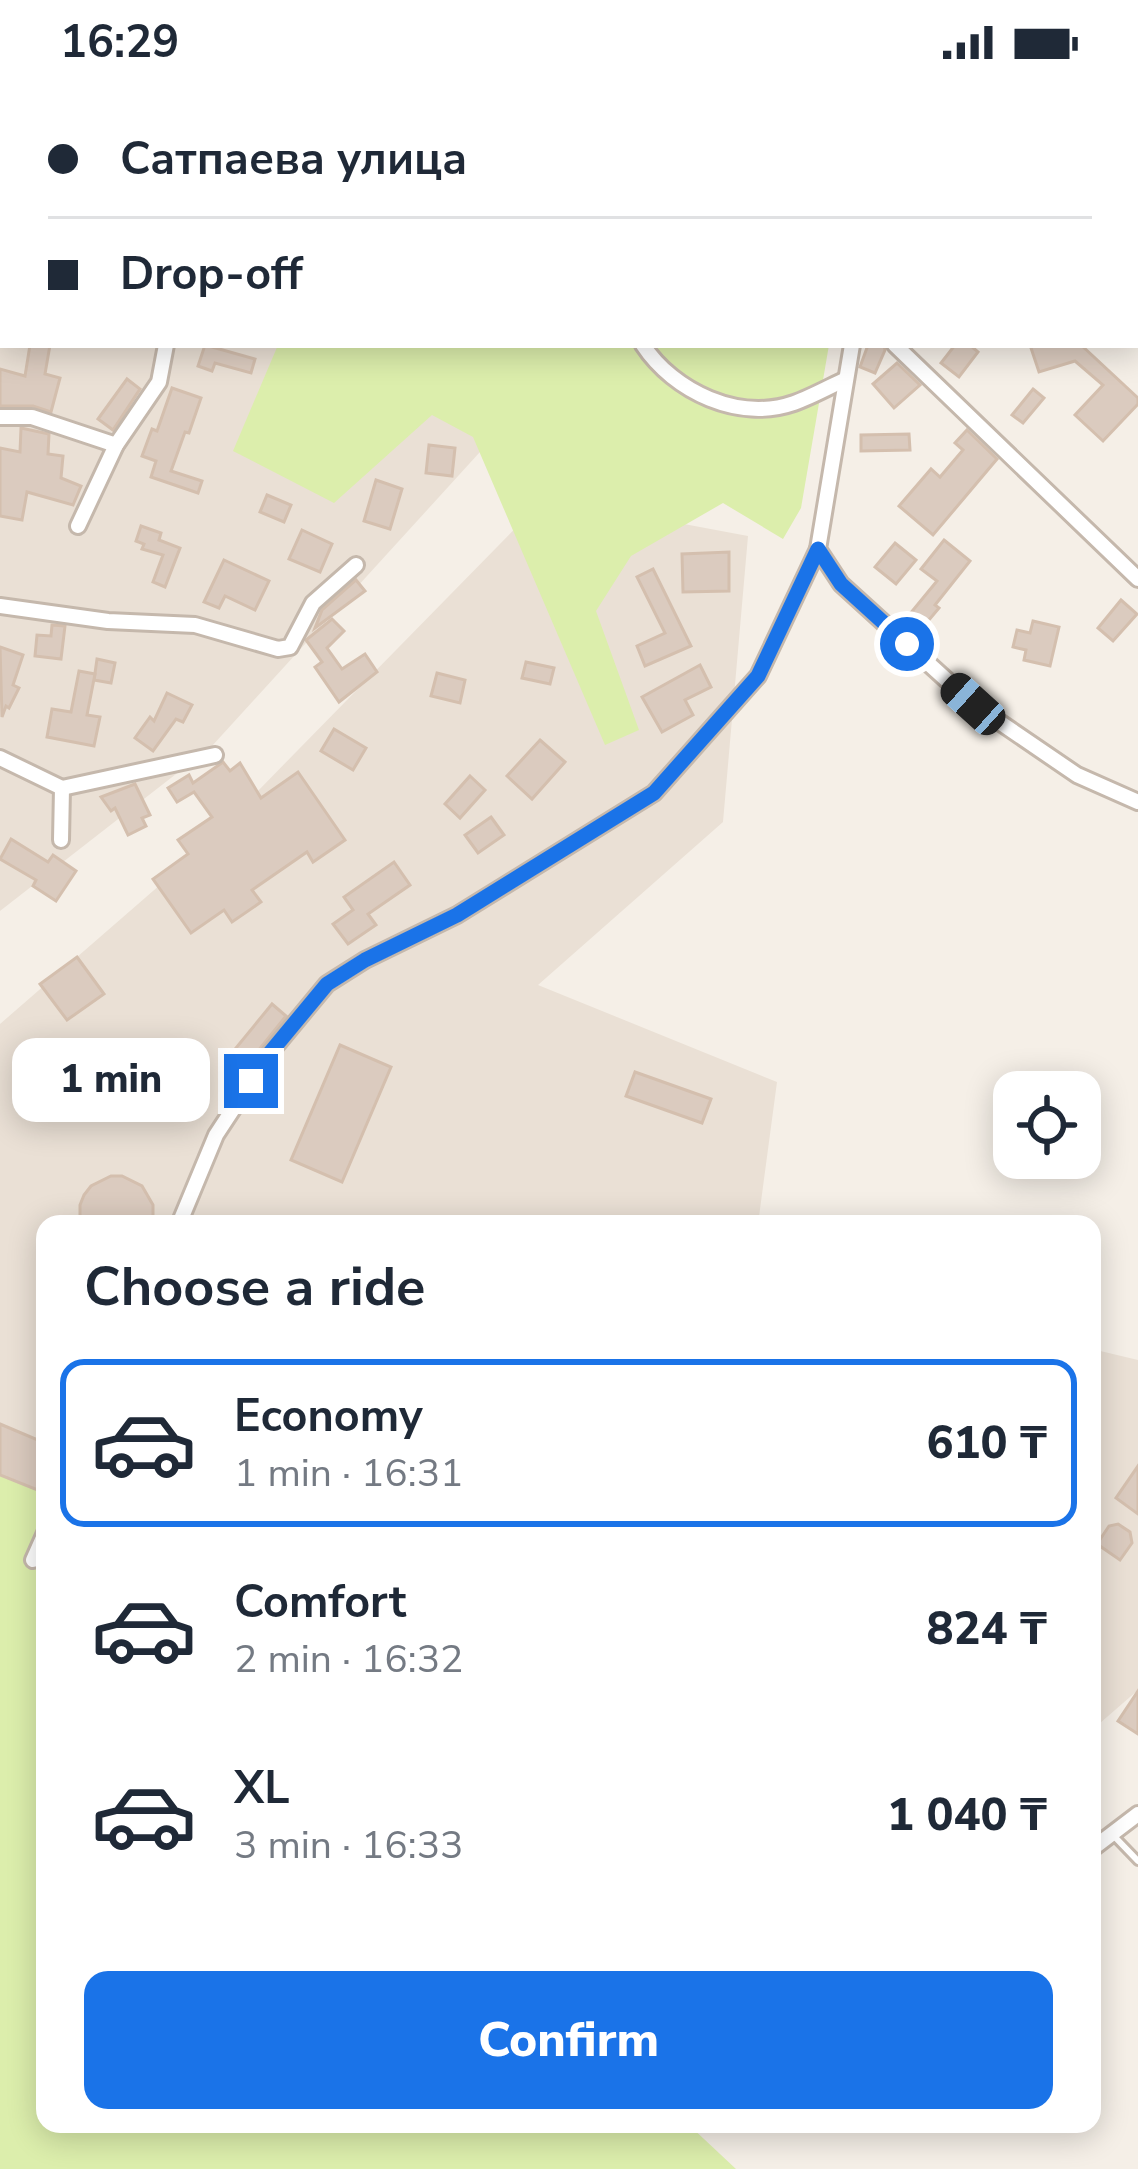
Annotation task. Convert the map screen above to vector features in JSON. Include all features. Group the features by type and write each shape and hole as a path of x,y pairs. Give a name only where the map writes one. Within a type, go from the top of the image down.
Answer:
{"street":[{"path":"78,526 116,445 159,382 165,348"},
{"path":"645,348 689,390 742,410 790,405 846,379"},
{"path":"183,1215 217,1135 269,1054 327,984 457,915 654,793 758,676 818,549 851,348"},
{"path":"898,348 1138,579"},
{"path":"0,417 32,418 116,445"},
{"path":"818,549 841,584 973,704 1077,776 1138,802"},
{"path":"0,606 195,625 278,649 290,647 313,603 356,565"},
{"path":"0,758 62,788 215,755"},
{"path":"61,840 62,788"},
{"path":"33,1560 36,1553"},
{"path":"1101,1842 1138,1814"}],"lane":[{"path":"1112,1834 1138,1861"}],"shaded area":[{"path":"0,348 814,348 511,418 212,746 0,911"},
{"path":"545,498 748,536 723,822 538,985 777,1082 759,1215 36,1215 36,1588 0,1565 0,1024 199,851"},
{"path":"1101,1351 1138,1360 1138,1690 1101,1722"}],"green space":[{"path":"277,348 828,348 801,508 783,539 723,503 631,556 596,611 639,730 605,745 473,437 432,415 334,503 233,451"},
{"path":"0,1467 36,1481 36,2133 698,2133 736,2169 0,2169"}],"building":[{"path":"30,348 49,348 45,374 60,378 51,412 33,406 0,406 0,369 25,376"},
{"path":"204,348 255,359 251,373 215,363 212,371 198,366"},
{"path":"867,348 885,348 875,373 860,367"},
{"path":"953,348 978,352 959,377 941,363"},
{"path":"1031,348 1084,348 1138,398 1138,404 1103,441 1075,415 1103,385 1075,361 1039,372"},
{"path":"897,363 920,385 894,408 873,384"},
{"path":"127,379 140,389 113,430 98,419"},
{"path":"172,388 201,398 171,471 202,481 198,493 151,477 156,461 142,456 152,429 157,431"},
{"path":"1033,389 1044,398 1023,423 1012,415"},
{"path":"21,428 49,434 48,454 63,456 61,478 81,486 73,505 27,492 22,520 0,516 0,448 20,452"},
{"path":"967,430 997,459 933,535 899,506 931,469 940,477 963,450 955,443"},
{"path":"909,434 910,450 861,451 861,435"},
{"path":"429,445 455,448 452,476 426,473"},
{"path":"376,480 402,489 390,529 364,521"},
{"path":"267,495 291,505 284,522 260,512"},
{"path":"141,526 161,533 159,540 180,548 165,587 153,582 163,555 142,549 144,544 136,541"},
{"path":"302,530 332,544 320,572 289,559"},
{"path":"944,540 970,561 918,633 904,621 937,581 921,569"},
{"path":"895,543 916,560 896,584 875,567"},
{"path":"729,552 729,591 683,592 682,554"},
{"path":"224,560 269,581 255,610 225,596 219,608 204,602"},
{"path":"653,569 691,646 645,666 637,646 665,633 637,577"},
{"path":"356,580 365,591 315,628 322,610"},
{"path":"1121,600 1137,614 1113,641 1098,628"},
{"path":"332,619 344,631 327,648 342,669 365,654 377,672 339,702 315,667 322,662 306,640"},
{"path":"1033,621 1059,627 1050,666 1024,660 1026,650 1013,647 1017,630 1030,633"},
{"path":"52,625 65,626 61,659 35,656 37,635 51,636"},
{"path":"0,647 23,655 13,685 19,688 2,717"},
{"path":"97,659 115,663 111,683 94,680"},
{"path":"526,662 554,668 550,684 522,678"},
{"path":"700,665 711,687 685,700 693,715 662,732 642,697"},
{"path":"79,671 95,674 87,715 100,717 94,746 47,737 52,709 71,712"},
{"path":"437,673 465,680 460,703 431,696"},
{"path":"167,693 192,705 183,722 176,719 153,751 135,738 150,717 154,721"},
{"path":"334,729 366,748 353,770 321,751"},
{"path":"540,740 565,762 532,799 507,776"},
{"path":"223,762 230,771 240,763 261,798 298,772 345,840 313,862 307,852 252,890 261,902 232,922 224,910 191,933 153,879 188,854 178,840 212,817 194,792 177,802 168,788 189,775 193,783"},
{"path":"470,776 485,790 460,818 445,804"},
{"path":"135,784 150,815 142,818 146,826 128,835 115,808 111,811 101,797"},
{"path":"491,817 504,835 478,853 465,835"},
{"path":"11,839 48,862 53,855 76,871 56,901 33,886 36,880 0,859"},
{"path":"394,862 410,885 368,914 376,925 348,944 333,924 353,910 344,897"},
{"path":"77,957 104,994 67,1020 40,984"},
{"path":"272,1004 286,1016 246,1066 231,1054"},
{"path":"340,1045 391,1067 342,1182 291,1160"},
{"path":"635,1072 711,1099 702,1123 626,1096"},
{"path":"122,1176 142,1186 153,1215 80,1215 91,1186"},
{"path":"0,1424 36,1439 36,1489 0,1475"},
{"path":"1138,1466 1138,1514 1116,1498"},
{"path":"1118,1524 1130,1532 1132,1543 1120,1560 1101,1547 1109,1526"},
{"path":"1138,1691 1138,1734 1118,1721"}],"route":[{"path":"251,1081 327,984 457,915 654,793 758,676 818,549 841,584 907,644"}]}
